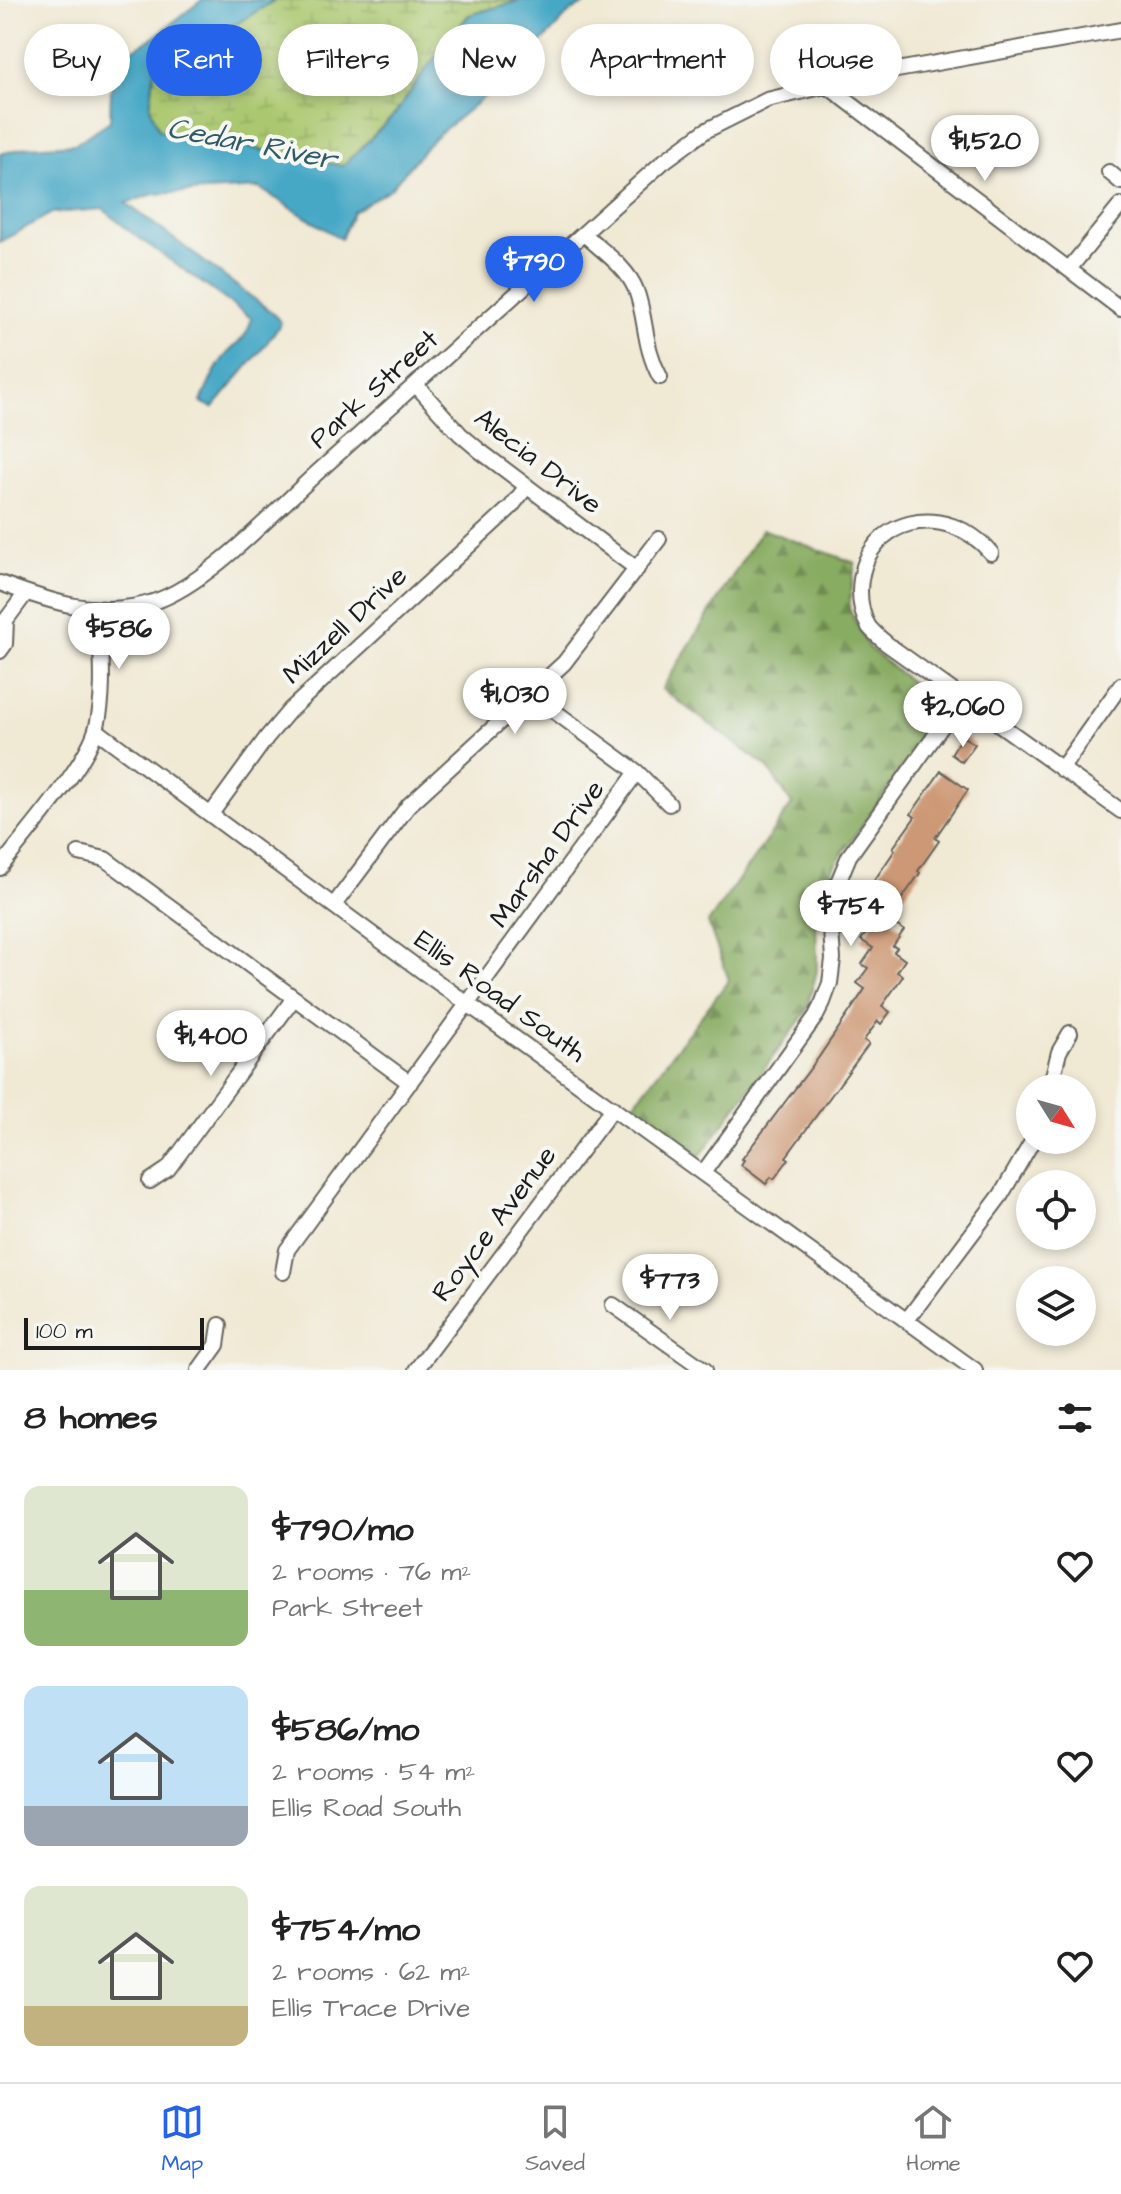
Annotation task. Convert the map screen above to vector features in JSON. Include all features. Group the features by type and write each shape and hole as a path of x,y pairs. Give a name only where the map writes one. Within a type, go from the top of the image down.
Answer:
{"street":[{"name":"Park Street","path":"902,71 1121,30"},
{"name":"Park Street","path":"0,583 58,604 100,609 151,603 186,587 247,536 663,162 705,131 767,100 783,96"},
{"path":"841,96 1121,309"},
{"path":"1109,172 1121,182"},
{"path":"1069,269 1121,205"},
{"path":"584,234 630,280 640,308 646,343 660,377"},
{"name":"Alecia Drive","path":"416,385 460,434 637,569"},
{"name":"Mizzell Drive","path":"211,814 290,710 511,507 527,486"},
{"path":"991,553 966,530 950,524 921,521 894,530 869,555 863,572 860,599 870,628 887,644 1121,811"},
{"path":"334,905 409,805 564,663 659,539"},
{"path":"0,651 5,644 3,621 26,593"},
{"path":"0,868 82,760 96,730 100,711 100,609"},
{"path":"1061,769 1121,685"},
{"path":"531,694 637,772 669,804"},
{"path":"703,1173 816,1016 830,983 833,959 831,908 840,875 849,856 962,698"},
{"name":"Ellis Road South","path":"96,730 970,1369"},
{"name":"Marsha Drive","path":"283,1272 287,1250 637,772"},
{"path":"79,853 105,859 410,1083"},
{"path":"150,1181 168,1169 294,998"},
{"path":"1054,1074 1059,1052 1070,1033"},
{"name":"Royce Avenue","path":"416,1370 613,1108"},
{"path":"907,1320 1001,1195 1025,1154"},
{"path":"613,1305 705,1370"},
{"path":"199,1370 217,1345 220,1325"}],"green space":[{"path":"275,0 521,0 468,15 461,24 434,24 434,59 418,81 418,24 278,24 278,96 408,96 395,114 343,166 159,130 150,107 151,96 262,96 262,24 236,24"},
{"path":"762,529 855,563 849,608 868,647 936,703 939,714 834,866 816,908 817,971 806,1012 700,1156 630,1109 729,980 708,923 792,804 767,767 662,689"}],"water":[{"path":"202,0 275,0 236,24 171,24"},
{"path":"521,0 593,0 570,12 545,39 545,24 462,24 469,15"},
{"path":"146,42 146,96 151,96 150,107 159,130 343,166 395,114 408,96 418,96 418,81 434,59 434,96 485,96 434,138 390,189 353,212 341,239 259,188 154,194 126,203 273,313 281,323 213,408 201,402 213,375 247,331 251,318 103,209 52,213 0,242 0,154 27,147 75,144 110,121 111,96 130,96 130,51"}],"building":[{"path":"961,738 975,744 962,762 951,754"},
{"path":"941,771 968,790 935,838 939,841 898,904 902,907 891,922 904,930 893,946 897,948 894,952 905,960 897,972 903,976 882,1006 890,1012 881,1024 878,1021 864,1040 869,1044 786,1157 789,1159 774,1179 771,1177 766,1184 741,1165 742,1159 819,1057 865,989 857,983 868,968 862,964 873,948 861,940 872,925 868,922 879,907 867,898 877,883 874,881 895,850 893,848 915,817 911,814"}],"water label":[{"name":"Cedar River","path":"252,143"}]}
